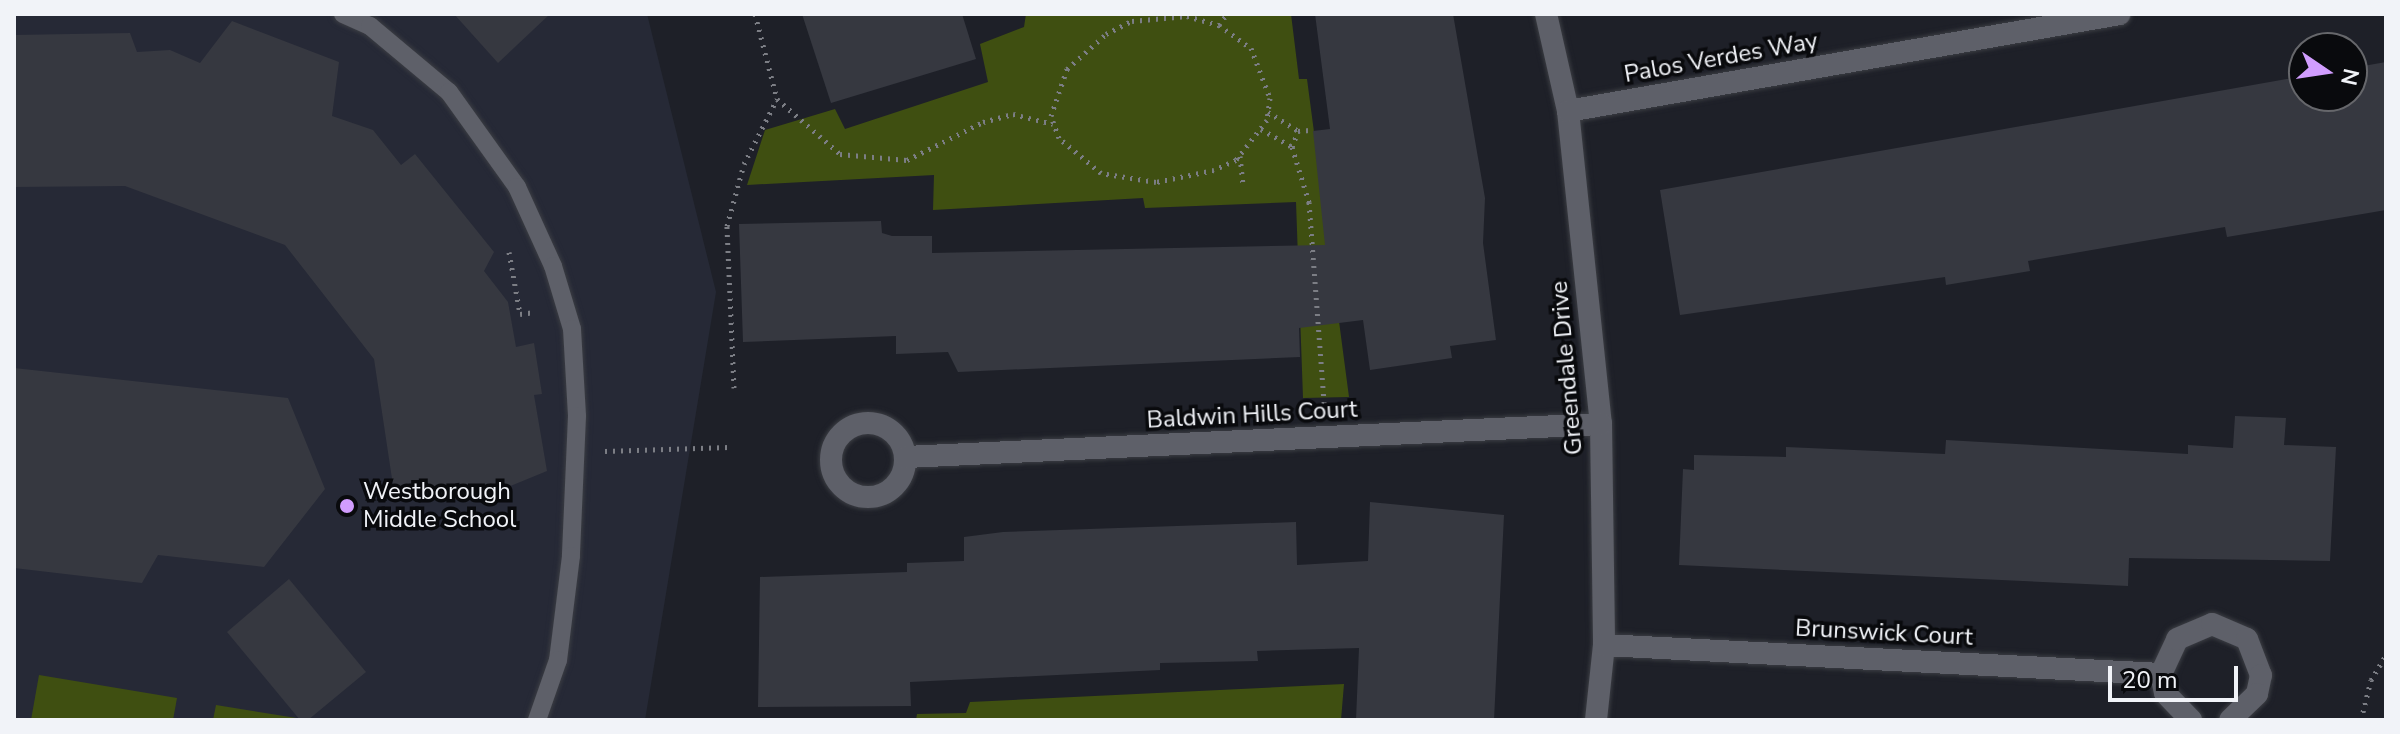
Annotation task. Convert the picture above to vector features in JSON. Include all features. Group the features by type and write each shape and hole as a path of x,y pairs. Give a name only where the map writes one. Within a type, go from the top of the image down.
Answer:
{"street":[{"name":"Greendale Drive","path":"1546,14 1568,111 1601,424 1604,645 1596,720"},
{"name":"Palos Verdes Way","path":"1568,111 2120,14"},
{"name":"Baldwin Hills Court","path":"906,457 1601,424"},
{"path":"2191,720 2175,709 2161,674 2165,654 2192,628 2230,628 2247,639 2261,675 2257,694 2230,720"},
{"name":"Brunswick Court","path":"1604,645 2161,674"}],"lane":[{"path":"343,14 370,26 449,92 517,187 553,266 572,329 571,556 558,660 537,720"}],"path":[{"path":"755,14 777,99 819,140 867,160 921,157 998,117 1031,116 1054,125 1078,155 1101,173 1126,180 1187,178 1240,155 1261,129 1268,112 1259,63 1219,25 1187,16 1132,21 1106,34 1067,69 1055,94 1054,125"},
{"path":"1219,25 1227,14"},
{"path":"734,388 727,226 744,164 777,99"},
{"path":"1268,112 1298,131 1310,130"},
{"path":"1261,129 1292,147"},
{"path":"1298,131 1292,147 1312,227 1324,403"},
{"path":"1240,155 1243,185"},
{"path":"507,239 520,314"},
{"path":"600,451 729,447"},
{"path":"2361,720 2371,680 2386,655"}],"shaded area":[{"name":"Westborough Middle School","path":"14,14 647,14 716,292 645,720 14,720"}],"green space":[{"path":"1026,14 1291,14 1299,79 1307,79 1349,397 1303,398 1296,202 1145,208 1143,198 933,210 934,175 747,185 765,130 835,109 845,129 988,82 980,44 1024,27"},
{"path":"39,675 177,698 173,720 31,720"},
{"path":"1344,684 1341,720 916,720 917,714 966,713 970,702"},
{"path":"216,705 309,720 213,720"}],"building":[{"path":"454,14 550,14 498,63"},
{"path":"802,14 962,14 976,59 831,103"},
{"path":"1315,14 1453,14 1485,198 1483,243 1496,340 1450,346 1452,358 1370,370 1363,320 1299,328 1300,357 958,372 948,352 896,354 896,336 743,342 739,224 881,221 882,233 892,236 932,236 932,253 1325,245 1313,131 1330,129"},
{"path":"232,21 339,62 332,116 373,130 401,165 415,154 494,252 484,271 508,302 516,347 534,343 542,394 534,395 547,471 479,499 394,492 374,359 285,245 125,186 14,187 14,35 130,33 137,52 170,50 200,63"},
{"path":"2386,62 2386,210 2227,237 2225,227 2028,261 2030,271 1946,285 1945,277 1680,315 1660,190 2288,79 2288,112 2368,112 2368,65"},
{"path":"14,368 288,398 325,489 264,567 158,555 142,583 14,568"},
{"path":"2235,416 2286,418 2284,445 2336,447 2330,561 2129,558 2128,586 1679,565 1683,469 1694,470 1694,455 1786,457 1786,447 1945,454 1946,440 2188,454 2188,445 2233,448"},
{"path":"1370,502 1504,515 1494,720 1356,720 1359,648 1257,651 1258,661 1160,663 1160,670 910,682 911,706 758,707 760,577 907,572 907,563 964,561 964,537 1003,532 1296,522 1297,565 1368,561"},
{"path":"289,579 366,672 308,720 300,720 227,632"}],"place":[{"name":"Westborough Middle School","path":"347,506"}]}
